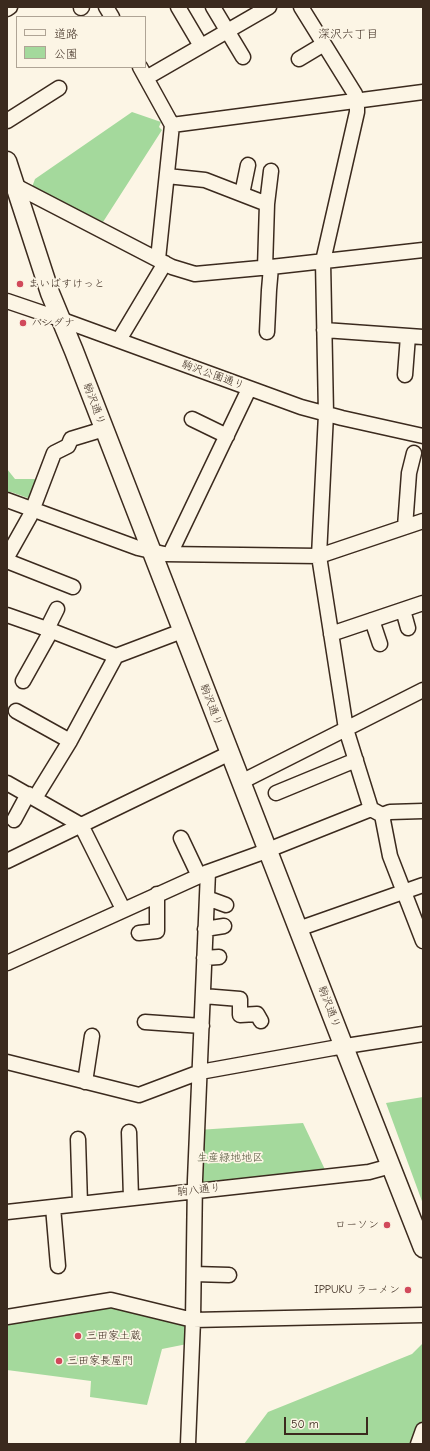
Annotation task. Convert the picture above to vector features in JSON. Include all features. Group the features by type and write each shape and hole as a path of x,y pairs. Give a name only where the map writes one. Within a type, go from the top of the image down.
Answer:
{"main road":[{"name":"駒沢通り","path":"7,161 11,183 50,293 423,1248"}],"street":[{"path":"106,7 111,16"},
{"path":"178,7 201,46"},
{"path":"213,7 243,57"},
{"path":"119,340 161,261 172,125 143,72 201,46 269,7"},
{"path":"301,7 355,94 357,102 357,112 323,261 326,414 319,556 346,729 356,760 377,812 390,856 423,942"},
{"path":"299,59 324,44"},
{"path":"7,121 59,88"},
{"path":"172,125 357,102 423,92"},
{"path":"242,194 248,165"},
{"path":"267,332 267,204 271,171"},
{"path":"167,176 205,180 267,204"},
{"path":"11,183 172,267 195,274 423,250"},
{"name":"駒沢公園通り","path":"8,305 60,319 249,389 326,414 423,436"},
{"path":"324,330 423,337"},
{"path":"405,375 408,336"},
{"path":"170,554 249,389"},
{"path":"192,419 227,436"},
{"path":"7,557 33,510 54,453 68,446 71,439 104,429"},
{"path":"405,527 408,473 414,453"},
{"path":"7,500 138,548 170,554 319,556 423,521"},
{"path":"7,562 73,587"},
{"path":"331,634 423,603"},
{"path":"23,681 58,609"},
{"path":"403,610 408,628"},
{"path":"372,620 380,644"},
{"path":"10,621 49,630 116,656"},
{"path":"14,820 70,741 116,656 182,631"},
{"path":"241,782 423,690"},
{"path":"16,711 70,741"},
{"path":"7,861 230,753"},
{"path":"276,793 356,760"},
{"path":"8,786 32,796 81,824 123,909"},
{"path":"7,963 123,909 203,874 268,850 377,812 423,811"},
{"path":"181,838 203,874 207,898 195,1191 193,1320 188,1444"},
{"path":"298,928 423,885"},
{"path":"139,933 157,931 157,894"},
{"path":"207,898 226,905"},
{"path":"205,929 224,926"},
{"path":"204,958 219,957"},
{"path":"203,996 240,999 240,1016 257,1014 261,1021"},
{"path":"145,1022 202,1026"},
{"path":"7,1062 139,1095 200,1072 423,1034"},
{"path":"85,1082 92,1036"},
{"path":"129,1132 131,1198"},
{"path":"78,1139 80,1204"},
{"name":"駒八通り","path":"7,1212 369,1172 391,1166"},
{"path":"53,1207 58,1266"},
{"path":"194,1274 229,1275"},
{"path":"7,1317 111,1300 193,1320 423,1315"},
{"path":"418,1444 423,1430"}],"green space":[{"path":"132,112 161,122 159,127 162,130 103,222 32,187 35,179"},
{"path":"7,469 15,479 39,479 32,498 7,492"},
{"path":"423,1097 423,1204 386,1103"},
{"name":"生産緑地地区","path":"303,1123 328,1176 195,1191 198,1130"},
{"path":"111,1300 193,1320 192,1343 162,1349 147,1405 90,1397 91,1381 7,1370 7,1317"},
{"path":"423,1343 423,1444 244,1444 268,1412 412,1354"}],"place":[{"name":"まいばすけっと","path":"20,284"},
{"name":"バンダナ","path":"23,323"},
{"name":"ローソン","path":"387,1225"},
{"name":"IPPUKU ラーメン","path":"408,1290"},
{"name":"三田家土蔵","path":"78,1336"},
{"name":"三田家長屋門","path":"59,1361"}],"district":[{"name":"深沢六丁目","path":"348,35"}]}
